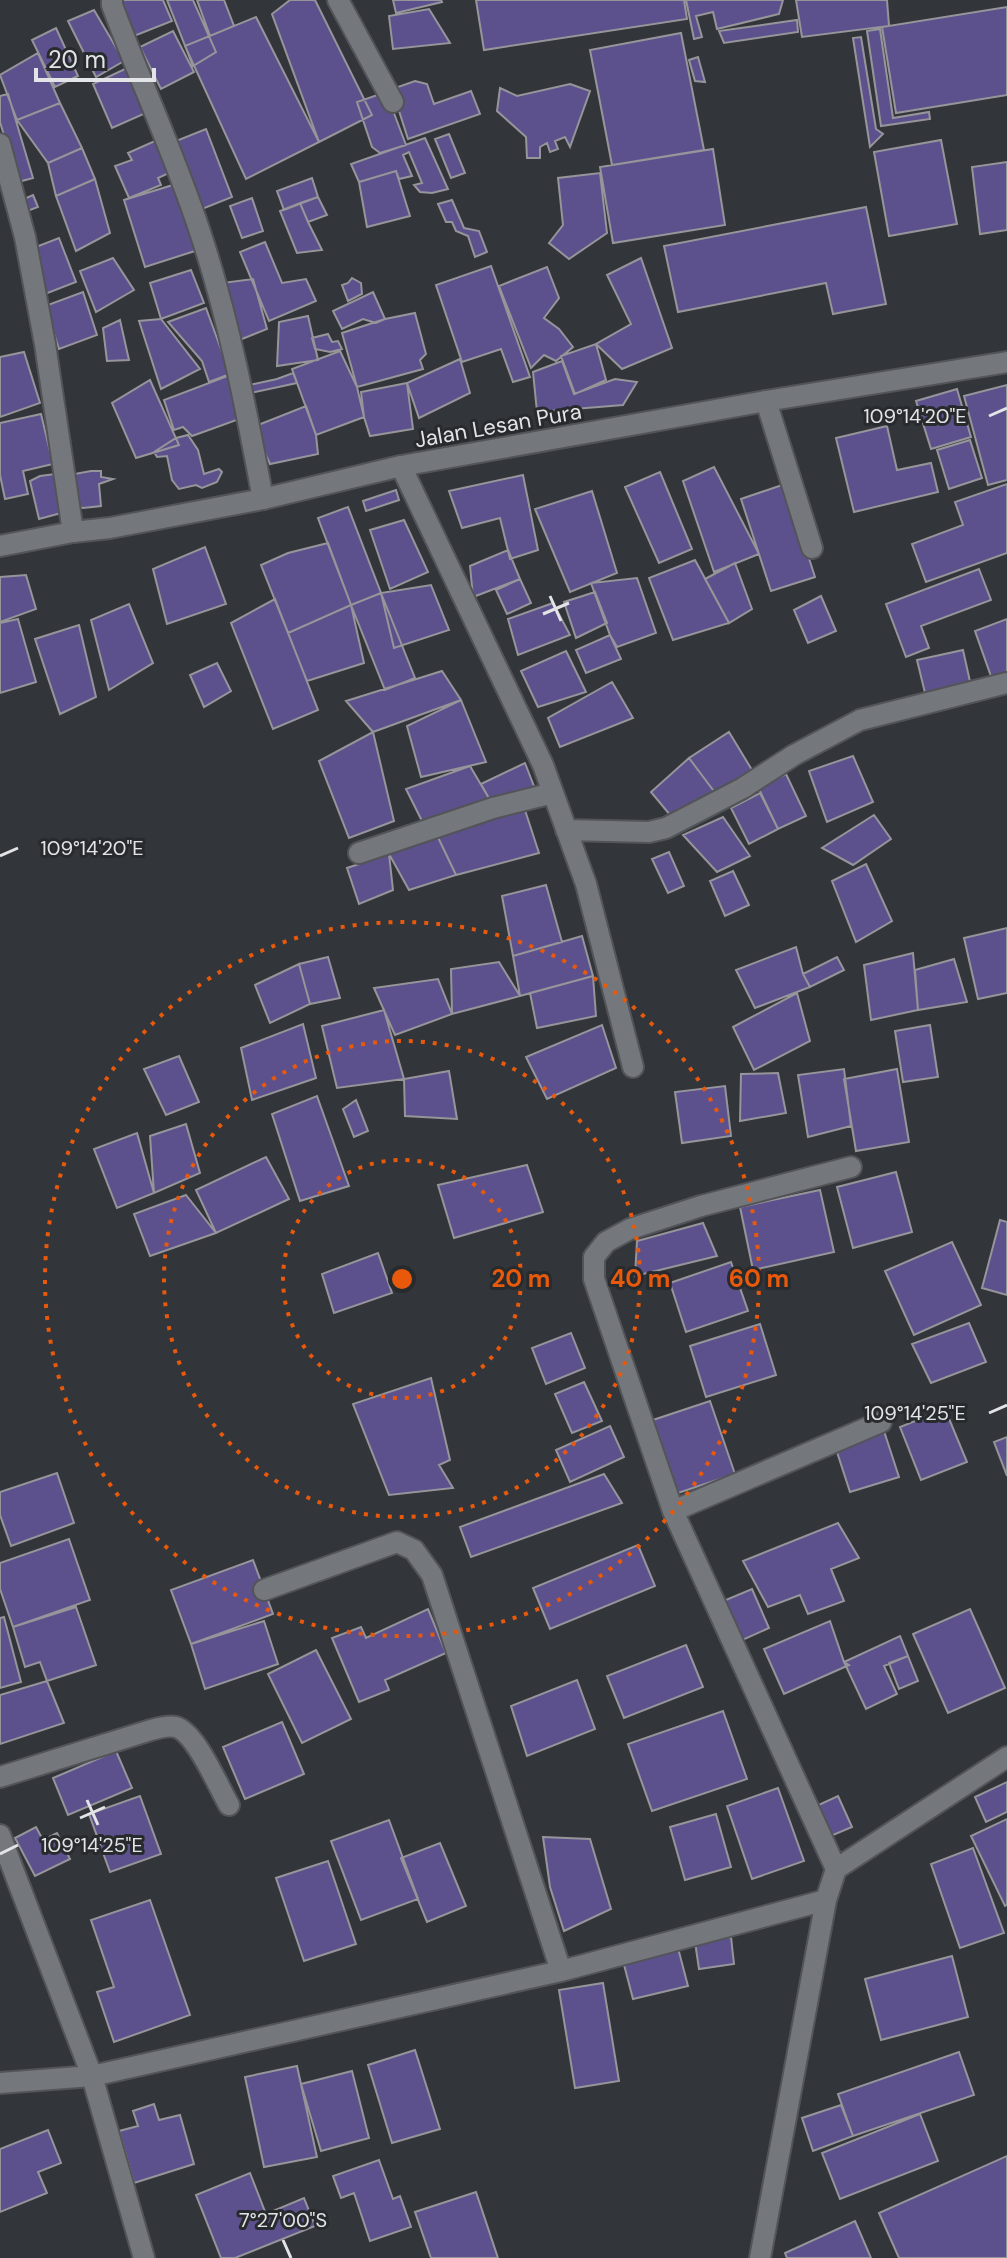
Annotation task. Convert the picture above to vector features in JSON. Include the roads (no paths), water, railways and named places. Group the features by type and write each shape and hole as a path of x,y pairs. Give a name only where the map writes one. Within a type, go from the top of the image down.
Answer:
{"street":[{"path":"112,0 201,233 237,366 263,499"},
{"path":"338,0 393,102"},
{"path":"0,144 25,237 45,344 73,532"},
{"name":"Jalan Lesan Pura","path":"0,546 263,499 401,466 1007,362"},
{"path":"766,401 812,548"},
{"path":"401,466 543,765 586,884 633,1067"},
{"path":"566,830 649,832 666,828 743,788 794,755 860,720 1007,683"},
{"path":"359,853 493,808 553,793"},
{"path":"836,1869 673,1511 594,1279 594,1257 606,1242 630,1229 701,1206 851,1167"},
{"path":"673,1511 881,1422"},
{"path":"264,1590 397,1542 414,1550 432,1575 561,1971"},
{"path":"0,1777 173,1726 185,1732 198,1748 229,1805"},
{"path":"760,2258 826,1900 836,1869 1007,1757"},
{"path":"0,1835 92,2076 144,2258"},
{"path":"0,2083 92,2076 561,1971 826,1900"}]}
